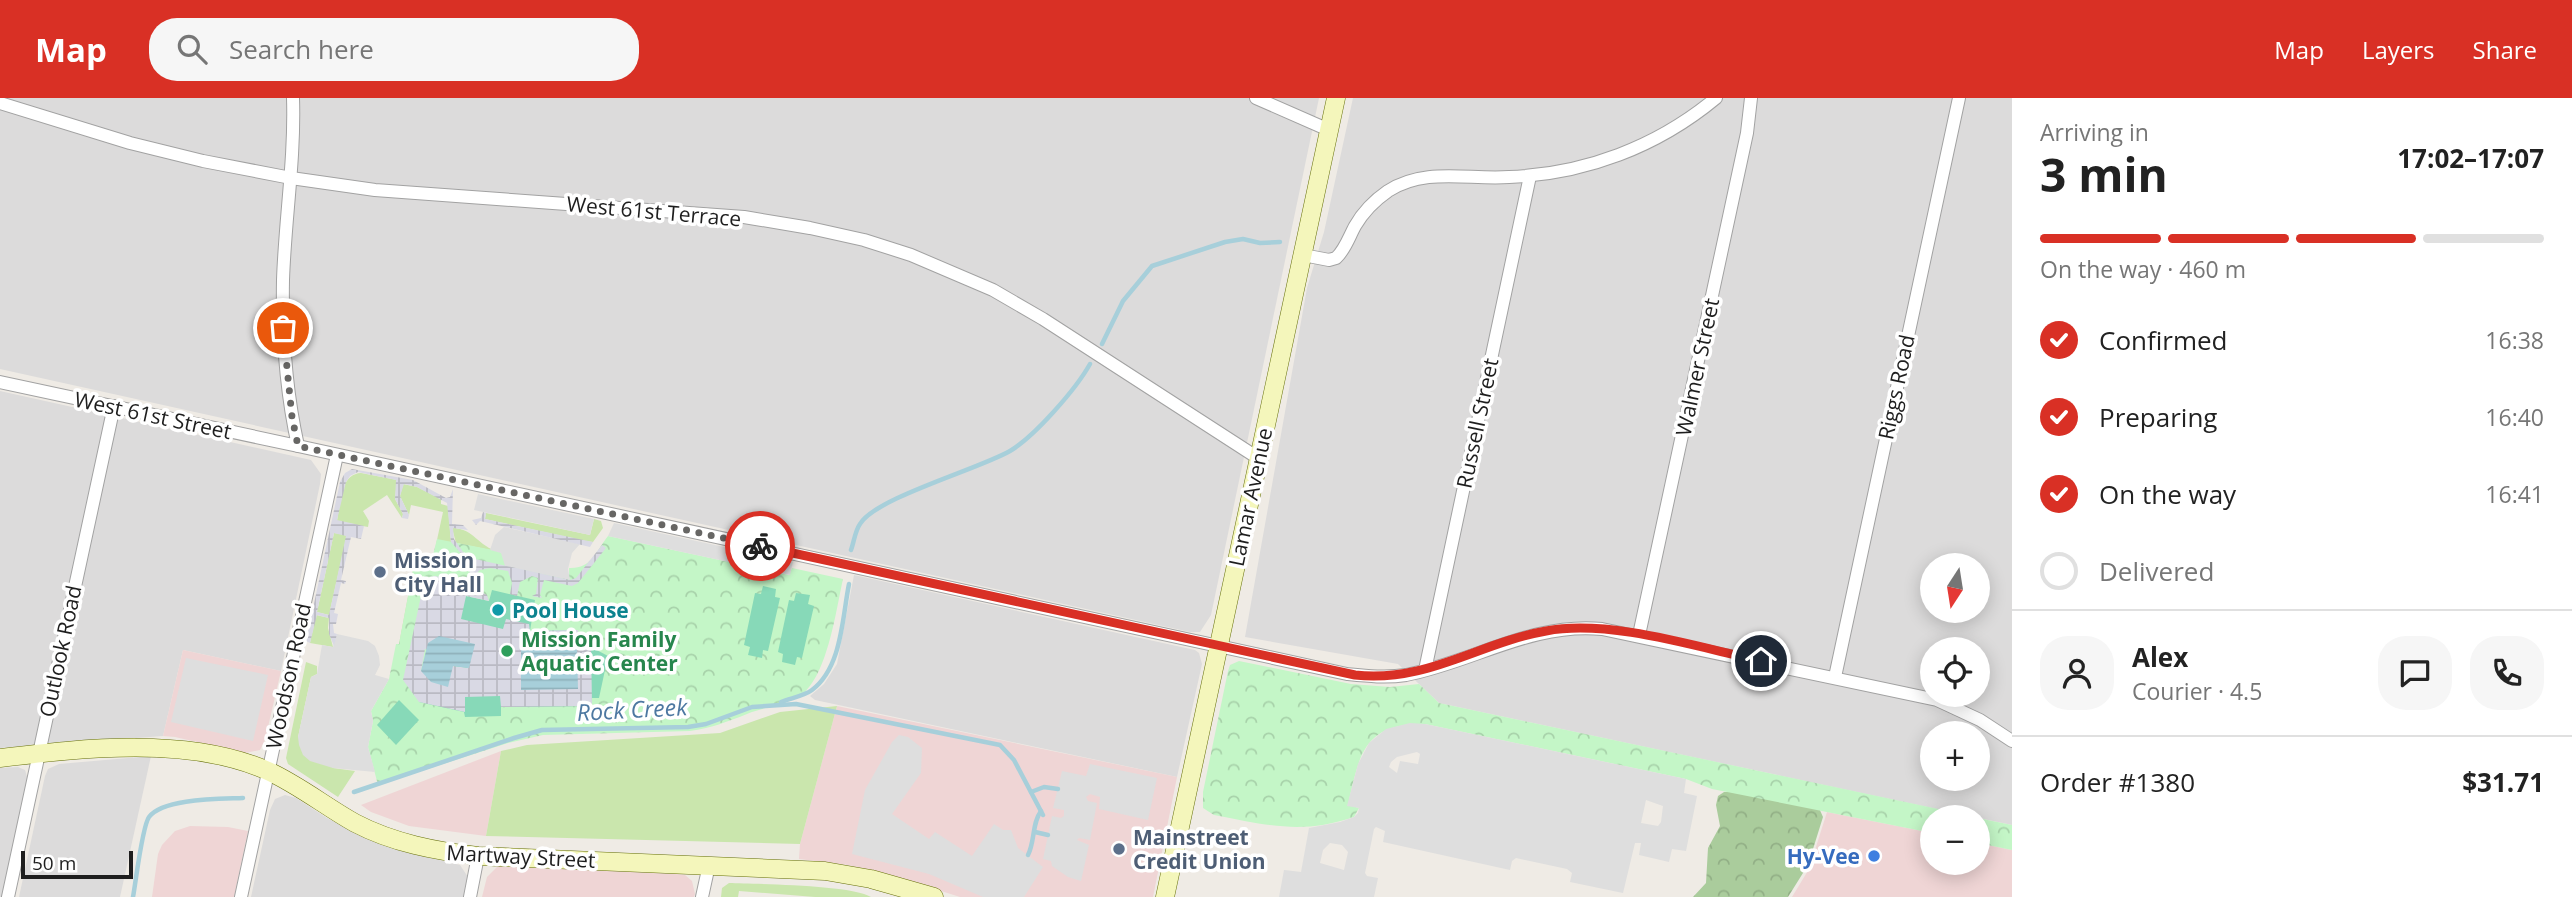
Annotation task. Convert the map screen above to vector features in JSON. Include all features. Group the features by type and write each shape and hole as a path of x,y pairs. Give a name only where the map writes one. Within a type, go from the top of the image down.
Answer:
{"street":[{"path":"293,98 294,133 283,328 297,442"},
{"path":"1256,98 1329,130"},
{"name":"Lamar Avenue","path":"1165,897 1336,98"},
{"path":"1303,255 1329,260 1336,258 1356,224 1370,207 1389,191 1412,180 1433,176 1530,176 1575,169 1632,150 1670,130 1716,98"},
{"name":"Walmer Street","path":"1639,635 1748,134 1751,98"},
{"name":"Riggs Road","path":"1835,677 1959,98"},
{"name":"West 61st Terrace","path":"0,103 130,143 291,178 375,190 744,217 864,240 993,290 1043,319 1258,458"},
{"name":"Russell Street","path":"1425,670 1530,176"},
{"name":"West 61st Street","path":"0,382 297,442 337,455"},
{"name":"Outlook Road","path":"8,897 114,406"},
{"path":"337,455 1355,675 1387,677 1425,670 1546,630 1594,628 1639,635 1946,703 1988,724 2012,741"},
{"name":"Woodson Road","path":"241,897 337,455"},
{"name":"Martway Street","path":"0,758 38,753 162,747 215,753 268,771 357,824 431,850 478,856 825,871 870,879 934,897"},
{"path":"470,897 478,856"},
{"path":"702,897 709,865"}],"shaded area":[{"path":"0,98 1319,98 1211,615 1200,632 1190,632 0,369"},
{"path":"1353,98 2012,98 2012,825 1990,820 1990,805 1920,805 1439,703 1398,664 1245,637 1307,288 1324,232"},
{"path":"0,391 311,460 321,474 320,484 281,671 183,650 163,736 0,748"},
{"name":"Mission Family Aquatic Center","path":"352,469 413,480 446,498 450,497 453,489 452,524 463,525 468,530 453,528 454,539 463,552 475,559 570,580 576,578 602,545 606,548 578,583 572,586 544,580 540,595 542,598 532,596 536,594 538,578 532,576 520,582 517,596 510,594 512,583 508,571 490,568 480,570 476,574 475,584 479,591 487,595 489,601 466,596 461,619 503,629 506,619 529,624 530,631 578,630 578,641 591,641 592,706 501,707 500,696 465,697 465,712 419,702 403,680 424,582 434,576 462,580 469,575 471,565 451,542 447,503 417,487 404,484 400,496 409,515 408,519 402,518 403,514 395,499 396,480 358,472 346,482 337,520 364,526 361,539 351,537 341,580 346,581 345,584 341,583 334,613 338,614 336,624 333,624 334,633 337,634 334,646 329,634 329,618 317,615 310,643 306,641 340,482 345,473","holes":["334,533 346,536 329,615 317,612","425,649 469,668 453,666 421,671"]},
{"path":"478,494 594,519 590,535 474,510"},
{"path":"483,512 486,513 485,519 593,542 590,547 480,521 476,525 472,520 481,518"},
{"path":"614,523 793,562 790,575 608,536"},
{"path":"504,527 580,544 572,553 568,569 570,580 505,566 501,553 490,550 495,535"},
{"path":"854,575 1195,650 1199,653 1202,664 1177,777 815,700 810,696 824,684 837,664"},
{"path":"337,634 368,641 375,646 380,665 375,675 389,679 371,711 373,721 368,747 375,772 333,768 310,761 303,755 299,745 298,737 311,677 317,674 322,645 333,647"},
{"path":"183,650 281,671 265,740 260,750 245,753 163,736"},
{"path":"186,658 268,675 253,741 171,722"},
{"path":"837,706 1177,777 1153,897 960,897 891,875 847,865 799,859 800,844"},
{"path":"1410,723 1425,724 1686,779 1684,793 1697,796 1686,851 1672,849 1669,862 1639,855 1641,843 1635,843 1623,893 1570,882 1572,873 1567,869 1516,858 1512,861 1510,870 1383,842 1385,831 1376,827 1365,873 1378,878 1374,897 1279,897 1284,870 1301,872 1309,828 1340,822 1358,813 1359,808 1347,806 1358,764 1369,743 1386,729","holes":["1417,752 1420,754 1418,764 1400,761 1397,773 1389,767 1397,757","1646,800 1663,806 1658,826 1641,823","1330,843 1342,845 1348,852 1344,870 1320,863 1323,850"]},
{"path":"899,735 908,737 922,748 921,773 892,814 929,839 935,832 972,856 994,824 1003,830 1011,830 1018,848 1043,867 1024,897 983,897 929,874 852,854 865,790 892,742"},
{"path":"501,751 486,836 409,826 371,812 361,805"},
{"path":"151,756 120,897 19,897 48,769 59,764"},
{"path":"1090,764 1157,778 1148,820 1099,809 1100,797 1090,794 1086,797 1088,801 1097,803 1090,840 1077,840 1089,845 1081,881 1068,877 1052,866 1051,861 1043,859 1052,816 1064,816 1064,810 1053,808 1062,771 1086,776"},
{"path":"18,767 25,770 28,780 0,897 0,768"},
{"path":"285,795 296,798 365,838 393,849 460,865 468,877 464,897 251,897 270,810 275,799"},
{"name":"Hy-Vee","path":"1827,812 1920,831 1920,875 1990,875 1990,845 2012,850 2012,897 1792,897 1809,869"},
{"path":"190,826 228,827 248,831 234,897 152,897 158,854 162,845 175,831"},
{"path":"498,866 685,875 692,881 695,894 694,897 482,897 487,877"}],"green space":[{"path":"361,473 397,480 395,499 403,514 402,518 387,495 363,511 369,521 368,527 337,521 345,484 354,475"},
{"path":"403,484 417,487 441,499 441,504 448,506 451,542 403,680 396,644 399,644 415,559 432,563 443,512 411,505 409,515 400,496"},
{"path":"486,513 590,535 594,519 601,521 603,528 593,542 585,541 485,519"},
{"path":"452,528 466,531 486,546 500,552 456,543"},
{"path":"334,533 347,535 329,615 317,612"},
{"path":"608,536 789,575 792,568 843,579 829,644 808,689 786,702 705,728 690,731 543,735 508,743 378,785 368,747 373,721 371,711 389,679 396,644 399,644 415,559 431,563 437,539 498,551 541,573 569,579 569,568 588,563"},
{"path":"763,586 776,589 775,597 780,598 768,651 763,650 762,658 748,655 750,647 744,645 755,593 761,594"},
{"name":"Mission Family Aquatic Center","path":"492,590 535,600 530,631 578,630 578,641 591,641 591,647 608,656 599,698 592,698 592,706 501,707 501,716 465,717 464,712 419,702 466,596 489,601"},
{"path":"796,593 810,595 808,604 814,606 802,658 797,657 795,665 782,662 783,654 778,652 789,600 794,601"},
{"path":"316,615 329,618 328,628 333,647 310,643"},
{"path":"1239,661 1351,684 1390,687 1419,684 1439,703 1920,805 1920,831 1712,789 1686,779 1425,724 1388,729 1368,745 1356,770 1348,805 1359,808 1354,817 1317,826 1300,827 1268,825 1214,815 1203,808 1203,792 1230,665"},
{"path":"306,662 317,666 317,674 311,677 298,737 333,768 355,771 338,797 288,764 286,758"},
{"path":"399,700 419,720 396,745 377,725"},
{"path":"837,706 800,844 486,836 501,751 527,745 720,733 780,712"},
{"path":"1724,792 1738,792 1819,808 1823,817 1808,865 1788,897 1693,897 1706,883 1708,848 1720,826 1716,805 1718,796"},
{"path":"1990,820 2012,825 2012,850 1990,845"},
{"path":"729,883 825,888 871,897 815,897 739,891 738,897 721,897 722,888"}],"water":[{"path":"439,636 475,644 469,668 453,666 448,687 431,682 421,671 428,643"},
{"path":"521,649 577,649 578,689 521,690"}],"waterway":[{"path":"1102,344 1123,301 1152,266 1225,242 1243,239 1260,243 1280,242"},
{"path":"851,550 858,527 869,514 906,494 995,458 1020,444 1054,411 1090,364"},
{"path":"781,702 812,690 829,669 839,642 849,584"},
{"name":"Rock Creek","path":"354,792 542,730 688,727 706,724 752,707 796,704 1000,745 1014,760 1043,815"},
{"path":"1031,792 1044,787 1058,789"},
{"name":"Rock Creek","path":"133,897 149,817 166,806 179,803 243,798"},
{"path":"1028,855 1041,811"},
{"path":"1035,832 1048,835"}],"way so far":[{"path":"283,328 292,417 298,446 760,546"}],"place":[{"name":"Mission City Hall","path":"380,572"},
{"name":"Pool House","path":"498,610"},
{"name":"Mission Family Aquatic Center","path":"507,651"},
{"name":"Mainstreet Credit Union","path":"1119,849"},
{"name":"Hy-Vee","path":"1874,856"}],"route":[{"path":"760,546 1355,675 1387,677 1429,670 1534,633 1573,628 1621,631 1761,661"}]}
